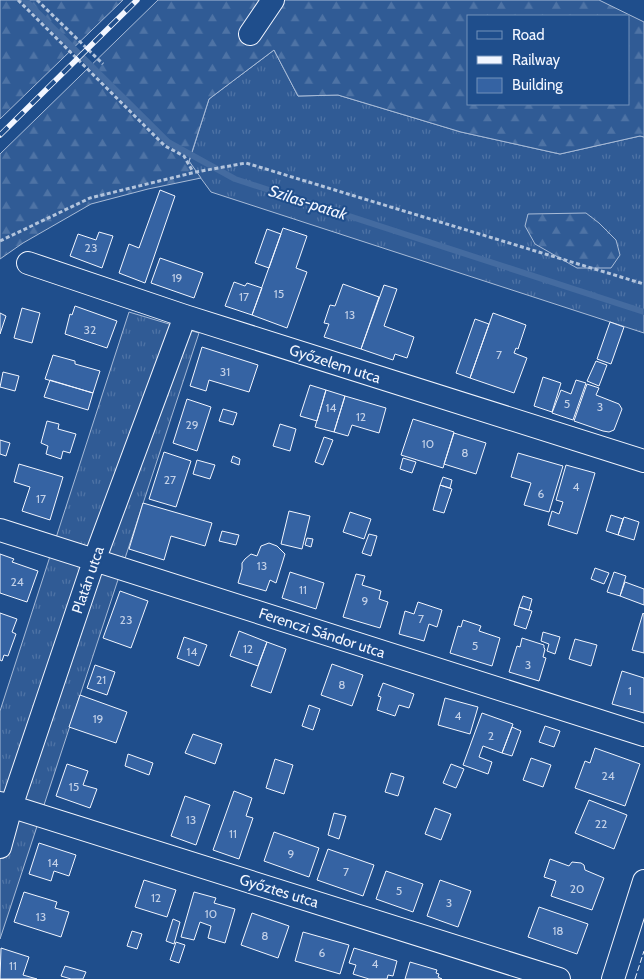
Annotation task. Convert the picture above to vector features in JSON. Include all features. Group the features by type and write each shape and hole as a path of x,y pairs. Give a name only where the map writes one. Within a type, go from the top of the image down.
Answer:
{"street":[{"path":"250,34 273,0"},
{"name":"Győzelem utca","path":"28,263 185,316 644,461"},
{"name":"Platán utca","path":"0,847 6,805 185,316"},
{"name":"Ferenczi Sándor utca","path":"0,530 644,735"},
{"name":"Győztes utca","path":"6,805 559,979"},
{"path":"613,979 644,881"}],"path":[{"path":"18,0 165,146 184,156 195,172"},
{"path":"37,0 103,64"},
{"path":"0,241 90,198 195,172 246,163 644,284"}],"green space":[{"path":"0,0 123,0 0,119"},
{"path":"158,0 599,0 644,22 644,137 640,136 560,154 461,132 338,95 298,96 274,50 209,99 189,161 201,178 91,204 23,243 0,259 0,154"},
{"path":"274,50 298,96 338,95 461,132 560,154 640,136 644,137 644,333 211,192 189,162 209,99"},
{"path":"586,213 616,240 620,255 611,268 577,268 535,244 525,226 528,214"},
{"path":"129,312 199,333 0,939 0,711"}],"building":[{"path":"160,190 175,196 145,283 119,273 129,244 139,248"},
{"path":"283,228 307,236 296,268 307,272 287,328 252,315"},
{"path":"267,229 281,234 269,268 255,263"},
{"path":"99,232 113,236 102,268 70,256 78,234 96,240"},
{"path":"160,258 203,273 194,298 151,283"},
{"path":"234,282 245,286 247,283 262,288 252,315 225,306"},
{"path":"343,284 379,297 361,349 324,337 329,324 324,323 330,305 335,306"},
{"path":"384,285 397,289 384,326 414,337 407,358 395,354 393,360 361,349"},
{"path":"75,306 117,321 107,348 65,334 70,314 72,315"},
{"path":"22,308 40,313 32,343 14,338"},
{"path":"0,313 6,316 0,334"},
{"path":"493,313 526,325 518,349 516,348 514,353 527,358 514,393 470,378"},
{"path":"475,319 489,324 470,378 456,373"},
{"path":"610,322 624,327 611,364 597,359"},
{"path":"202,347 258,365 249,392 209,380 206,391 190,386"},
{"path":"53,355 100,371 93,393 45,379"},
{"path":"596,361 607,365 599,386 587,381"},
{"path":"3,372 19,376 15,391 0,387"},
{"path":"543,377 561,383 552,412 534,406"},
{"path":"50,380 93,393 88,410 44,397"},
{"path":"576,380 586,383 573,420 552,413 561,390 571,394"},
{"path":"587,384 599,388 596,395 619,404 622,409 614,430 609,432 603,431 574,421"},
{"path":"310,385 326,390 317,421 300,416"},
{"path":"326,390 345,396 334,432 315,427"},
{"path":"345,396 386,408 379,433 352,425 348,436 334,432"},
{"path":"187,399 211,407 197,451 173,443"},
{"path":"223,409 237,413 233,425 219,421"},
{"path":"413,419 454,432 443,468 401,455"},
{"path":"47,421 59,424 58,429 76,434 70,453 63,451 61,459 46,454 48,446 41,443"},
{"path":"280,424 296,429 290,451 273,446"},
{"path":"454,433 486,443 476,474 444,464"},
{"path":"324,437 333,440 323,465 315,462"},
{"path":"0,440 10,443 6,456 0,454"},
{"path":"164,452 191,461 176,507 149,499"},
{"path":"518,453 563,466 549,512 524,505 531,483 511,477"},
{"path":"233,456 240,459 239,465 231,462"},
{"path":"403,458 416,462 412,473 400,469"},
{"path":"197,460 215,465 210,479 193,474"},
{"path":"19,464 63,477 50,520 22,511 30,487 14,482"},
{"path":"566,465 595,473 577,534 548,525 552,511 559,514 563,502 556,500"},
{"path":"443,477 452,480 450,488 440,485"},
{"path":"440,485 452,489 444,513 433,510"},
{"path":"143,503 212,523 205,546 171,536 164,560 129,549"},
{"path":"289,511 310,516 302,549 281,544"},
{"path":"350,512 371,519 364,539 343,532"},
{"path":"611,515 623,519 618,535 606,531"},
{"path":"624,517 639,522 634,540 618,535"},
{"path":"222,531 239,535 236,545 219,541"},
{"path":"369,534 377,536 371,556 362,553"},
{"path":"307,538 313,539 311,547 305,545"},
{"path":"269,543 277,546 285,554 276,583 270,580 266,591 238,583 242,563 245,559 251,554 257,556 261,546"},
{"path":"0,554 14,559 12,562 38,571 27,602 0,593"},
{"path":"595,568 609,573 604,584 591,579"},
{"path":"290,572 324,583 316,609 282,598"},
{"path":"614,572 626,576 620,596 607,592"},
{"path":"356,574 365,576 362,585 381,591 379,599 388,602 380,628 343,617"},
{"path":"625,582 644,589 644,605 620,596"},
{"path":"120,591 148,601 131,648 103,638"},
{"path":"523,596 532,599 529,610 519,607"},
{"path":"418,602 442,610 437,627 429,624 424,641 399,634 405,611 414,614"},
{"path":"519,607 532,611 526,629 514,625"},
{"path":"0,613 17,619 12,632 16,634 8,656 4,655 2,661 0,660"},
{"path":"644,614 644,653 632,650"},
{"path":"463,620 481,626 479,631 500,638 492,666 450,653 458,626 461,627"},
{"path":"239,631 267,642 258,666 230,656"},
{"path":"543,632 560,637 555,654 547,651 549,644 541,641"},
{"path":"184,637 207,645 199,666 177,658"},
{"path":"522,638 544,645 543,657 546,658 539,681 509,672 517,646 520,647"},
{"path":"575,639 597,645 591,666 569,659"},
{"path":"267,642 286,649 271,693 251,686"},
{"path":"332,664 363,675 352,706 321,695"},
{"path":"95,665 115,672 107,695 87,688"},
{"path":"622,671 644,678 644,713 612,704"},
{"path":"383,683 414,694 409,708 399,705 395,716 377,710 381,697 378,696"},
{"path":"80,695 127,712 116,743 69,727"},
{"path":"445,698 478,707 470,734 438,725"},
{"path":"309,705 320,709 313,730 302,726"},
{"path":"482,713 513,724 502,753 483,746 479,757 492,762 488,774 463,765"},
{"path":"545,726 560,731 554,747 539,742"},
{"path":"512,727 521,731 512,756 502,753"},
{"path":"193,734 222,744 215,764 185,753"},
{"path":"595,748 640,764 625,806 575,788 585,761 590,763"},
{"path":"128,754 153,763 149,775 125,766"},
{"path":"531,758 551,765 543,787 523,780"},
{"path":"275,759 293,765 284,794 266,788"},
{"path":"67,764 88,771 83,785 97,789 90,808 56,796"},
{"path":"451,764 464,769 456,788 443,783"},
{"path":"391,773 404,777 398,796 385,792"},
{"path":"234,791 252,798 246,816 253,818 239,859 213,850"},
{"path":"185,796 210,805 196,845 171,836"},
{"path":"589,800 627,815 614,849 575,833"},
{"path":"435,808 451,814 441,840 425,834"},
{"path":"334,813 346,816 339,839 328,835"},
{"path":"274,832 319,848 309,877 264,861"},
{"path":"39,843 76,855 69,876 54,871 51,881 29,874"},
{"path":"328,849 374,865 363,896 317,880"},
{"path":"550,859 569,866 572,862 581,863 584,865 585,870 604,878 592,910 551,896 556,881 544,877"},
{"path":"386,871 423,884 413,912 376,899"},
{"path":"144,880 176,890 167,917 135,907"},
{"path":"440,880 471,891 458,927 427,916"},
{"path":"24,892 57,902 55,908 69,912 61,937 14,922"},
{"path":"194,892 216,898 214,903 235,909 225,943 208,938 211,926 200,922 194,940 181,937"},
{"path":"539,907 588,924 577,954 528,937"},
{"path":"252,913 289,926 278,958 241,945"},
{"path":"173,919 180,922 174,944 166,941"},
{"path":"132,931 142,934 137,949 127,946"},
{"path":"303,932 349,945 340,974 295,961"},
{"path":"176,942 185,945 179,963 170,960"},
{"path":"1,948 29,957 23,975 37,979 0,979"},
{"path":"354,948 397,961 393,976 388,975 387,979 369,979 353,974 356,965 349,963"},
{"path":"410,962 437,970 438,977 442,979 405,979"},
{"path":"65,966 86,972 83,979 71,979 61,976"}],"waterway":[{"name":"Szilas-patak","path":"25,0 168,142 235,179 644,312"}],"railway":[{"path":"0,135 137,0"}],"fence":[{"path":"635,979 644,951"}]}
